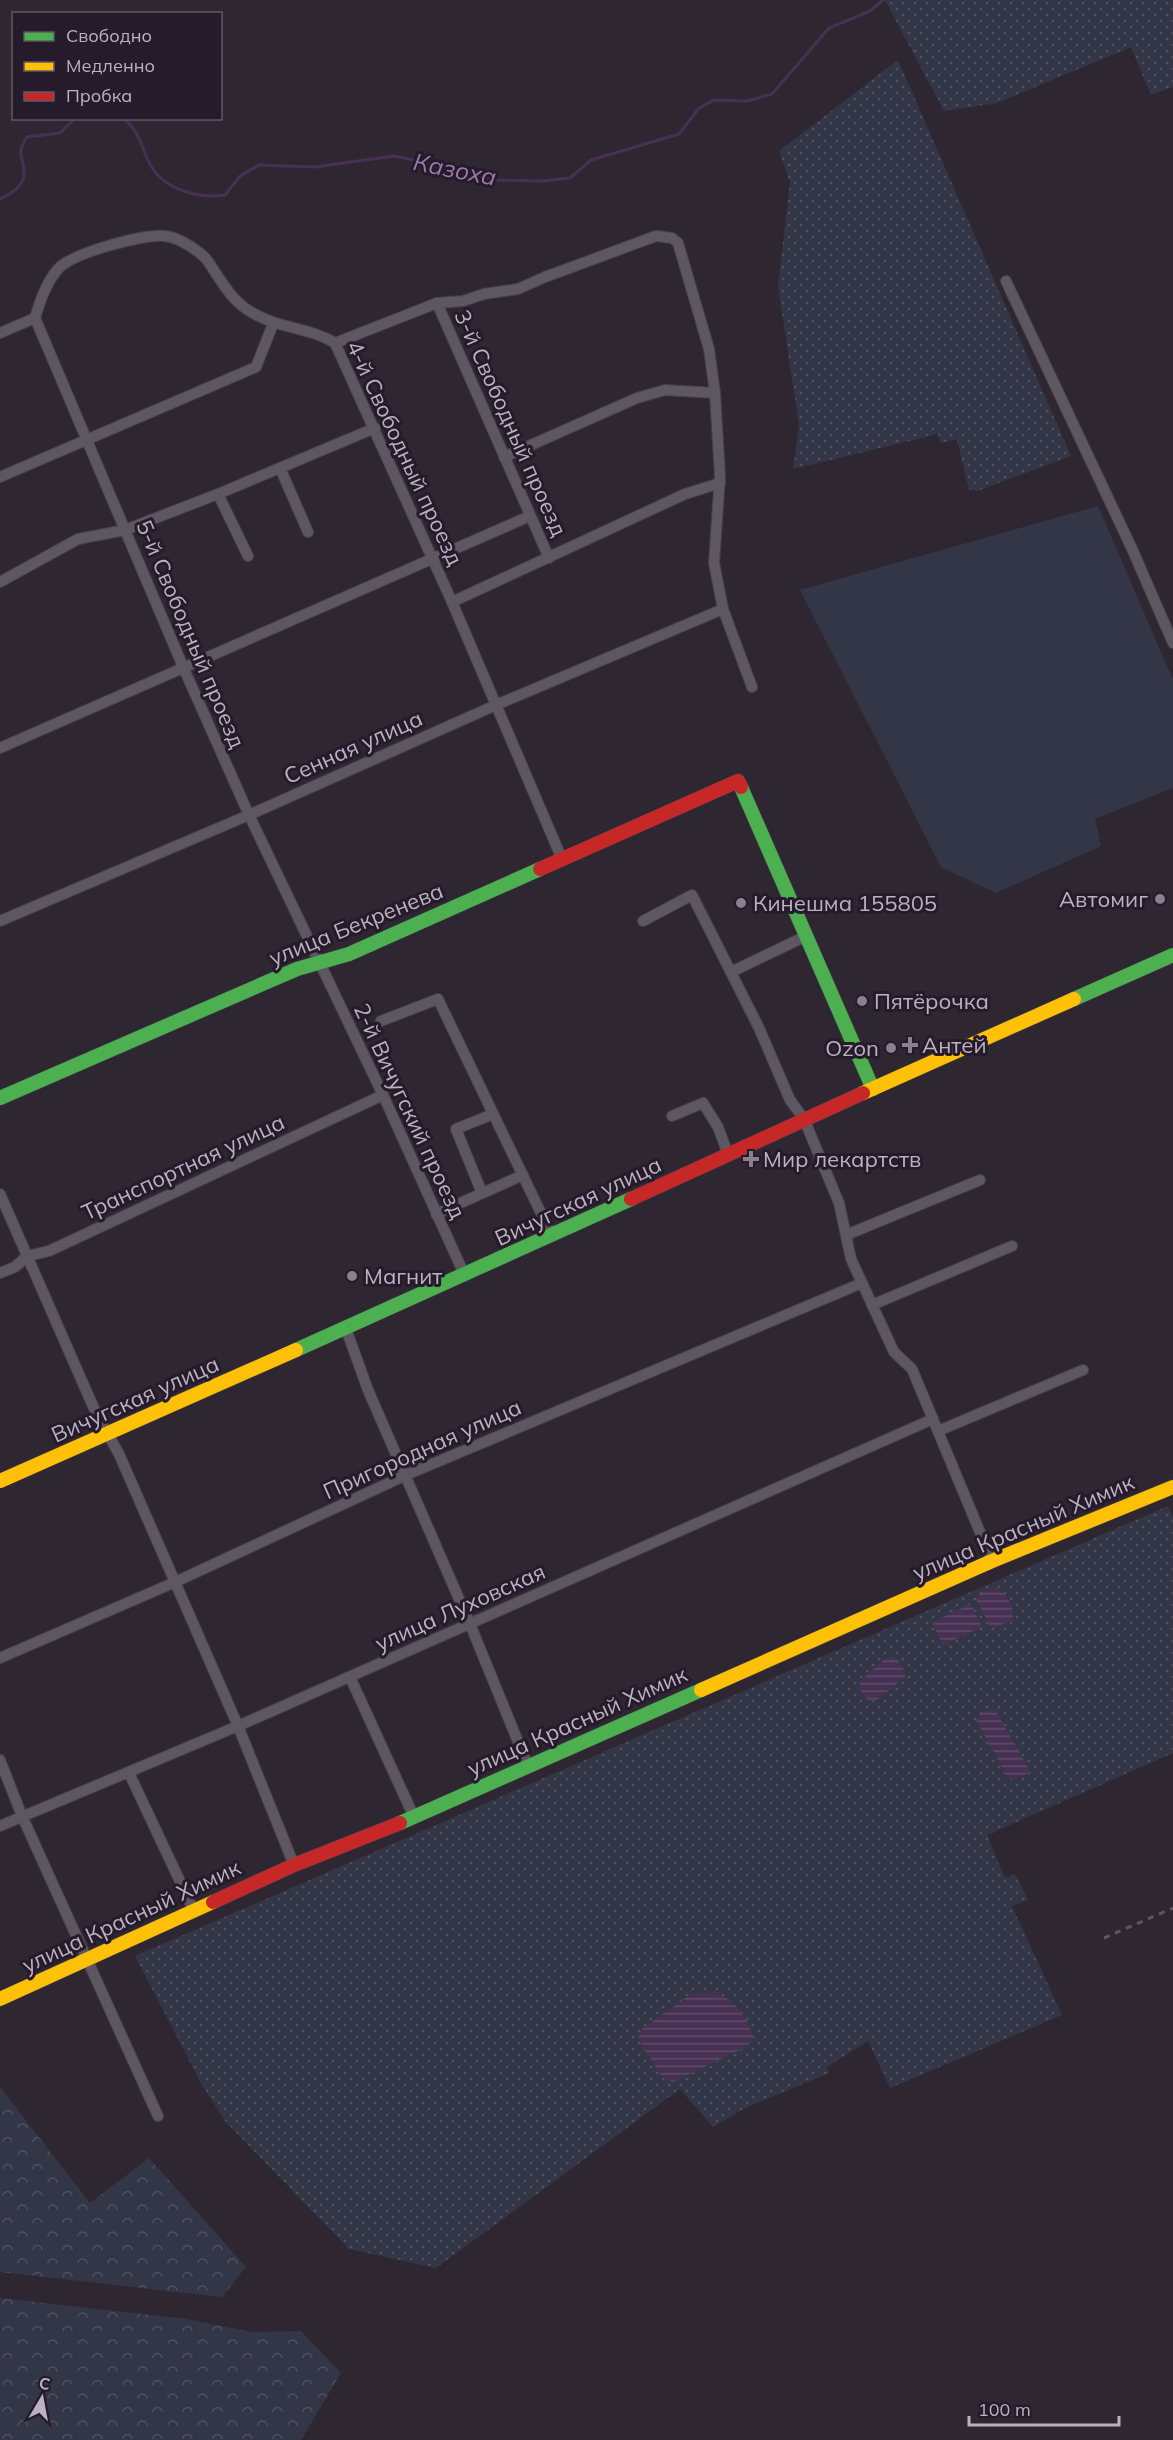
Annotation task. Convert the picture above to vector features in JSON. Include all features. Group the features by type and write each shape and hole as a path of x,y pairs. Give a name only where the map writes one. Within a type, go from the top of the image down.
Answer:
{"street":[{"name":"4-й Свободный проезд","path":"35,318 41,296 58,269 70,258 137,238 163,236 174,238 203,255 231,297 249,311 273,324 311,333 335,343 452,602 562,859"},
{"path":"335,343 437,303 463,302 484,294 518,289 656,236 672,238 678,243 710,349 720,483 714,552 723,609 752,687"},
{"path":"1006,281 1133,551 1173,643"},
{"name":"3-й Свободный проезд","path":"437,303 549,558"},
{"path":"0,333 35,318"},
{"name":"5-й Свободный проезд","path":"35,318 184,669 249,815 320,963"},
{"path":"0,477 256,367 273,324"},
{"path":"504,457 637,398 665,390 715,393"},
{"path":"0,582 78,539 125,530 375,428"},
{"path":"280,468 308,532"},
{"path":"452,602 685,494 720,483"},
{"path":"218,494 248,556"},
{"path":"0,748 530,516"},
{"name":"Сенная улица","path":"0,921 723,609"},
{"name":"улица Бекренева","path":"0,1098 297,969 349,954 738,781 806,936"},
{"path":"643,921 692,896 759,1028 790,1100 804,1119 839,1203 851,1259 894,1352 912,1370 992,1560"},
{"path":"731,972 806,936 873,1089"},
{"name":"Вичугская улица","path":"0,1481 465,1276 804,1119 1173,956"},
{"name":"2-й Вичугский проезд","path":"320,963 465,1276"},
{"path":"381,1021 438,999 552,1236"},
{"name":"Транспортная улица","path":"0,1273 15,1267 27,1256 49,1251 383,1095"},
{"path":"672,1116 703,1103 718,1127 728,1154"},
{"path":"482,1193 456,1129 493,1114"},
{"path":"436,1214 523,1175"},
{"path":"846,1234 980,1180"},
{"path":"0,1194 96,1413 108,1433 238,1726 294,1865"},
{"path":"872,1305 1012,1246"},
{"name":"Пригородная улица","path":"0,1658 173,1583 406,1475 862,1283"},
{"path":"346,1329 362,1374 470,1624 528,1766"},
{"path":"938,1431 1083,1370"},
{"name":"улица Луховская","path":"0,1826 238,1726 933,1419"},
{"name":"улица Красный Химик","path":"0,1999 294,1865 414,1817 992,1560 1173,1487"},
{"path":"350,1677 414,1817"},
{"path":"0,1760 22,1816 158,2116"},
{"path":"129,1773 194,1911"}],"green space":[{"path":"885,0 1173,0 1173,87 1151,95 1131,47 997,103 944,111"},
{"path":"898,60 1071,456 977,491 970,490 968,486 957,439 941,443 938,434 793,469 799,425 778,286 790,182 779,151"},
{"path":"1098,506 1173,680 1173,788 1095,819 1101,846 996,893 941,867 800,590"},
{"path":"1168,1506 1173,1517 1173,1753 987,1835 1005,1878 1015,1874 1028,1900 1012,1906 1062,2015 890,2088 868,2041 827,2067 829,2073 747,2107 713,2127 680,2089 436,2268 349,2249 225,2121 202,2085 135,1956"},
{"path":"0,2087 90,2203 149,2158 246,2267 222,2297 0,2272"},
{"path":"0,2298 186,2319 252,2332 301,2331 341,2373 301,2440 0,2440"}],"shaded area":[{"path":"996,1587 1009,1601 1013,1615 1012,1620 994,1628 988,1623 976,1599 979,1594"},
{"path":"971,1604 982,1627 943,1645 932,1622"},
{"path":"886,1658 897,1659 903,1667 905,1677 877,1700 868,1700 858,1687 861,1680"},
{"path":"994,1708 1029,1769 1029,1773 1012,1780 1007,1776 976,1720 980,1713"},
{"path":"716,1992 730,2000 740,2011 753,2039 746,2047 673,2082 662,2077 638,2039 642,2029 691,1994"}],"waterway":[{"name":"Казоха","path":"125,120 134,130 147,159 157,174 174,187 204,196 225,195 240,176 259,165 315,167 394,156 449,167 495,180 543,181 570,178 591,160 679,134 699,108 714,100 747,101 772,94 829,28 870,11 883,0"},
{"name":"Казоха","path":"0,199 12,192 24,177 21,148 27,137 60,133 73,120"}],"railway":[{"path":"1104,1938 1173,1908"}],"traffic: fast":[{"path":"741,787 873,1089"},
{"path":"0,1098 297,969 349,954 540,869"},
{"path":"1074,999 1173,955"},
{"path":"296,1350 631,1199"},
{"path":"400,1823 701,1690"}],"traffic: slow":[{"path":"863,1093 1074,999"},
{"path":"0,1481 296,1350"},
{"path":"701,1690 992,1561 1173,1487"},
{"path":"0,1999 213,1902"}],"traffic: jam":[{"path":"540,869 738,781 741,787"},
{"path":"631,1199 863,1093"},
{"path":"213,1902 294,1865 400,1823"}],"place":[{"name":"Автомиг","path":"1160,899"},
{"name":"Кинешма 155805","path":"741,903"},
{"name":"Пятёрочка","path":"862,1001"},
{"name":"Антей","path":"910,1045"},
{"name":"Ozon","path":"891,1048"},
{"name":"Мир лекартств","path":"751,1159"},
{"name":"Магнит","path":"352,1276"}]}
